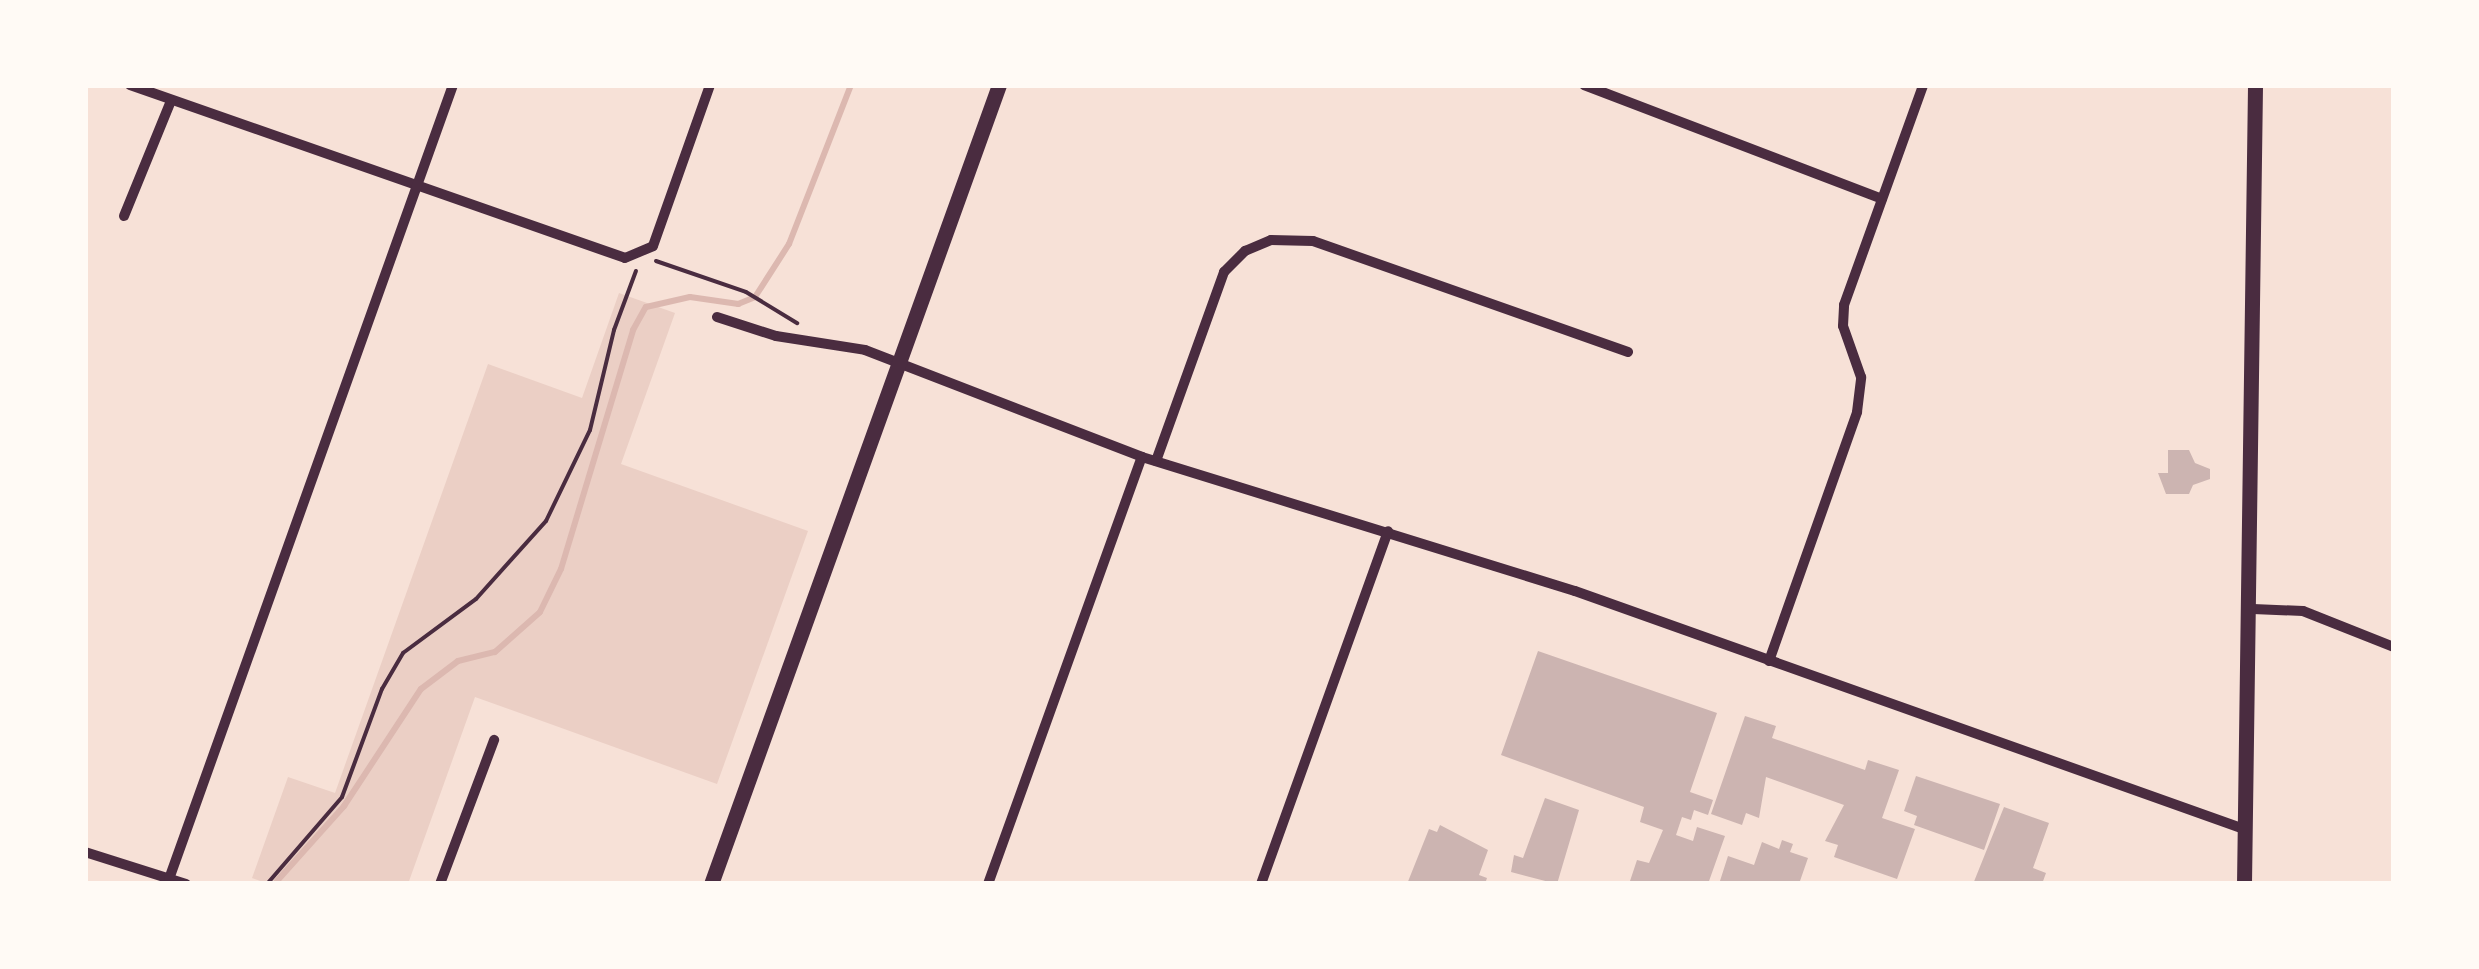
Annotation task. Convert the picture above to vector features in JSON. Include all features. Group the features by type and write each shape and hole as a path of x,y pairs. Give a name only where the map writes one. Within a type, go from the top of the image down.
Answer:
{"main road":[{"path":"711,884 998,85"},
{"path":"2244,884 2252,608 2255,85"}],"street":[{"path":"130,85 606,254 640,254 652,246 710,85"},
{"path":"169,879 453,85"},
{"path":"1584,85 1882,199"},
{"path":"1769,661 1860,400 1859,366 1842,316 1923,85"},
{"path":"124,216 171,100"},
{"path":"1156,461 1224,272 1245,251 1271,240 1313,241 1628,352"},
{"path":"717,317 776,336 866,350 1156,461 1388,531 2248,831"},
{"path":"988,884 1142,456"},
{"path":"1261,884 1388,531"},
{"path":"2252,608 2303,612 2394,647"},
{"path":"440,884 494,740"},
{"path":"85,852 186,884"}],"path":[{"path":"267,884 342,798 382,689 404,654 476,598 546,521 590,430 640,254 746,292 768,306"}],"shaded area":[{"path":"619,293 675,313 621,464 808,531 717,784 475,697 408,884 269,884 252,878 288,777 335,793 488,364 582,398"}],"building":[{"path":"2168,450 2189,450 2195,463 2210,469 2210,479 2193,485 2189,494 2166,494 2158,473 2168,473"},
{"path":"1538,651 1717,713 1690,792 1713,800 1708,815 1694,810 1691,820 1682,817 1676,835 1693,841 1697,827 1725,836 1708,884 1629,884 1637,860 1649,863 1663,830 1640,822 1644,807 1501,755"},
{"path":"1745,716 1776,726 1772,738 1865,770 1868,760 1899,770 1882,818 1915,829 1897,879 1834,857 1838,845 1825,841 1844,805 1766,777 1759,818 1746,813 1742,825 1711,814"},
{"path":"1916,776 2000,804 1984,850 1914,825 1917,816 1904,811"},
{"path":"1545,798 1579,810 1557,884 1511,872 1514,855 1523,858"},
{"path":"2004,807 2049,823 2033,868 2046,873 2042,884 1973,884"},
{"path":"1440,825 1488,850 1479,875 1487,878 1485,884 1407,884 1429,829 1437,832"},
{"path":"1782,840 1793,844 1790,852 1808,858 1800,881 1808,884 1719,884 1728,856 1754,865 1762,842 1779,849"}],"waterway":[{"path":"277,881 344,806 421,689 458,661 495,652 540,612 561,569 633,330 646,307 690,297 738,304 755,297 789,244 851,85"}]}
